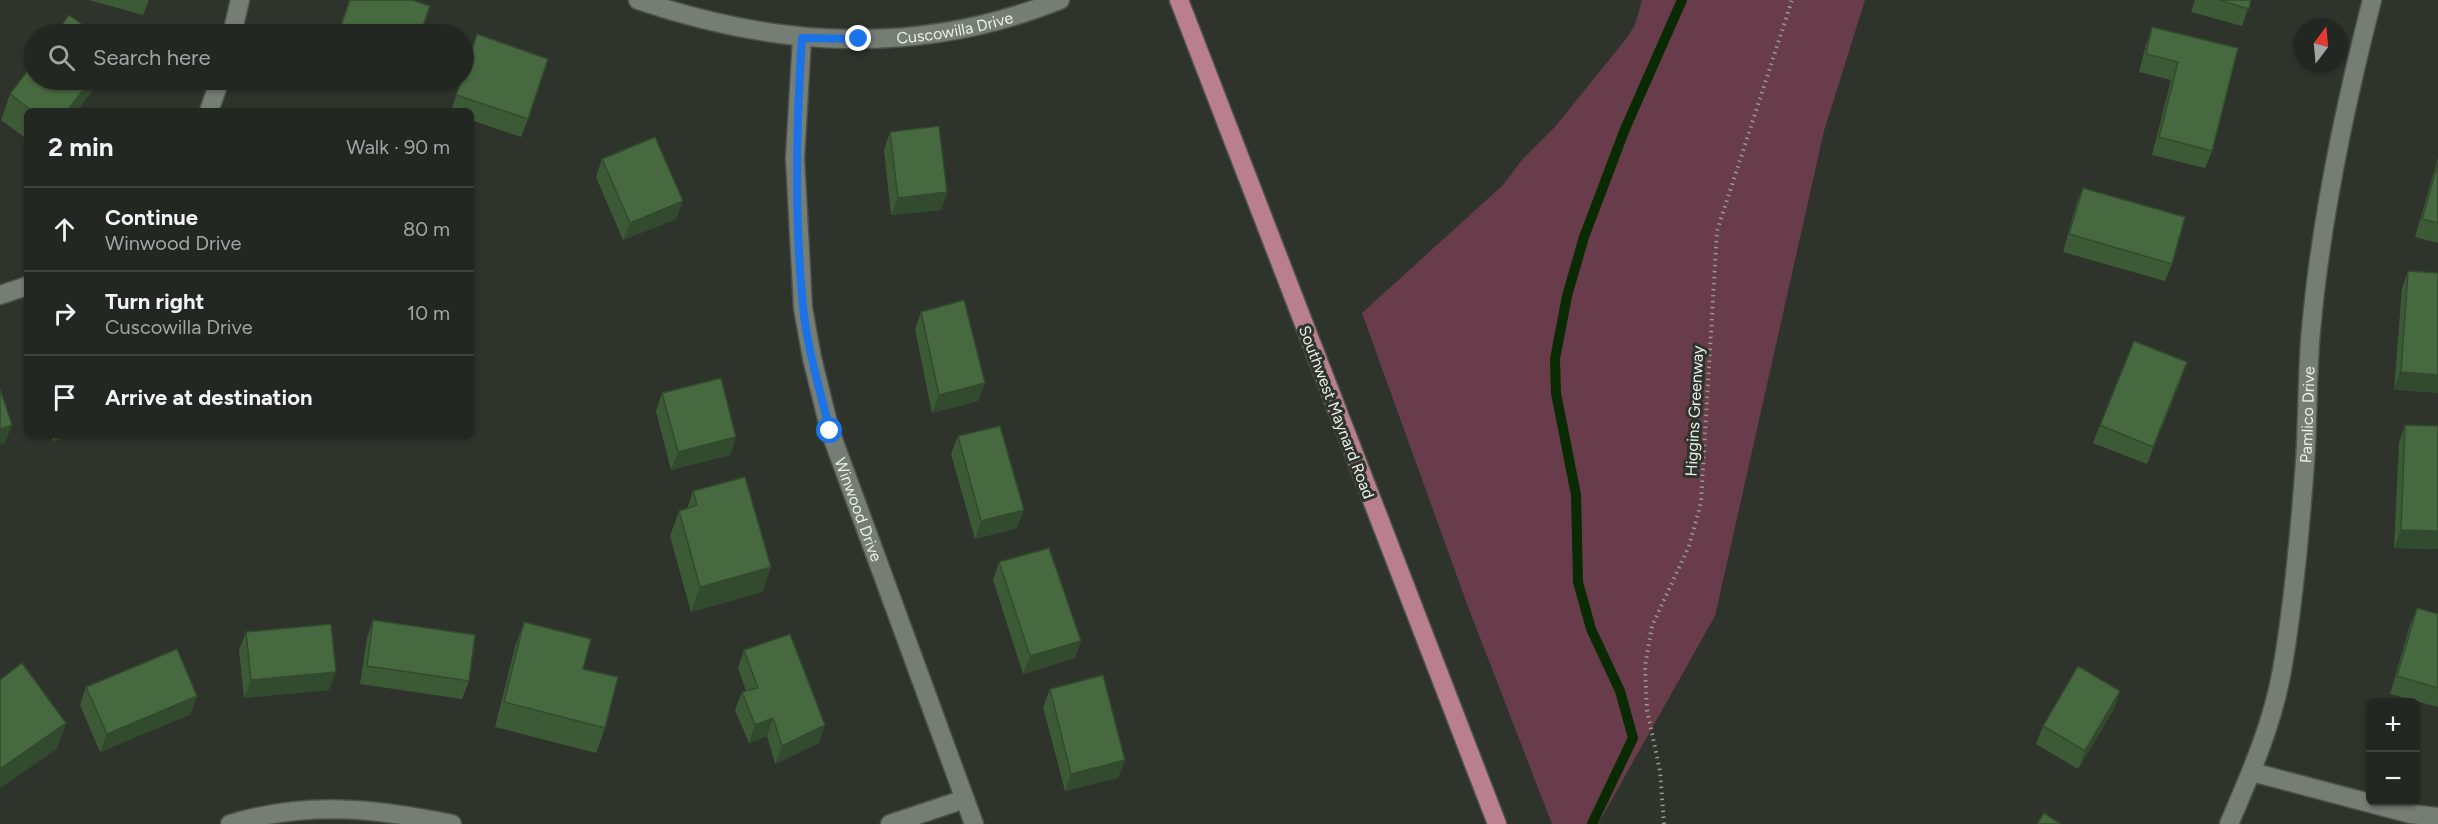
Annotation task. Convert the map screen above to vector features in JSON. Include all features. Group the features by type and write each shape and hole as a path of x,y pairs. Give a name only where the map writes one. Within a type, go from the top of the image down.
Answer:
{"main road":[{"name":"Southwest Maynard Road","path":"1179,0 1497,824"}],"street":[{"path":"234,24 240,0"},
{"name":"Cuscowilla Drive","path":"638,0 688,17 745,30 802,38 917,37 1022,15 1060,0"},
{"name":"Pamlico Drive","path":"2229,824 2252,772 2282,671 2299,529 2305,462 2311,332 2324,215 2340,131 2372,0"},
{"name":"Winwood Drive","path":"802,38 795,158 803,308 812,357 837,452 974,824"},
{"path":"210,108 216,90"},
{"path":"0,295 24,287"},
{"path":"2252,772 2410,814 2438,817"},
{"path":"890,824 965,799"},
{"path":"230,824 286,811 344,808 398,813 452,824"}],"path":[{"name":"Higgins Greenway","path":"1664,824 1660,771 1647,710 1645,666 1652,626 1689,546 1701,503 1717,231 1792,0"}],"shaded area":[{"path":"1642,0 1865,0 1824,131 1715,616 1598,824 1552,824 1467,604 1362,313 1503,185 1522,160 1554,128 1626,39 1635,25"}],"building":[{"path":"350,0 412,0 430,6 424,24 342,24"},
{"path":"2219,0 2251,0 2249,9"},
{"path":"69,15 82,24 62,24"},
{"path":"2152,27 2238,48 2212,151 2159,137 2178,62 2146,54"},
{"path":"477,34 548,59 528,119 456,95 458,90 474,90 474,43"},
{"path":"24,75 24,90 83,90 69,108 28,108 10,94"},
{"path":"939,126 947,192 898,198 890,132"},
{"path":"655,137 683,201 630,223 602,159"},
{"path":"2438,163 2438,223 2422,219"},
{"path":"2083,188 2185,217 2172,264 2069,234"},
{"path":"2408,271 2438,273 2438,375 2401,372"},
{"path":"964,300 985,383 939,395 921,312"},
{"path":"2134,341 2187,362 2153,447 2100,425"},
{"path":"721,378 736,437 678,452 662,393"},
{"path":"0,389 12,425 0,429"},
{"path":"2405,425 2438,426 2438,531 2401,530"},
{"path":"1000,426 1024,510 981,521 958,436"},
{"path":"745,477 771,567 700,587 679,511 697,505 693,491"},
{"path":"1049,548 1081,641 1030,656 999,562"},
{"path":"2417,608 2438,614 2438,688 2397,676"},
{"path":"373,620 475,635 469,681 367,666"},
{"path":"524,622 591,639 583,669 618,677 605,728 504,702"},
{"path":"331,624 336,672 251,680 246,632"},
{"path":"790,634 825,725 782,746 773,718 755,725 742,692 758,688 744,650"},
{"path":"177,649 197,696 107,734 86,687"},
{"path":"22,663 66,723 0,769 0,680"},
{"path":"2078,666 2120,691 2085,751 2043,726"},
{"path":"1103,675 1125,760 1071,774 1050,689"},
{"path":"2044,813 2061,824 2037,824"}],"waterway":[{"path":"1592,824 1633,738 1620,691 1591,629 1578,582 1576,495 1556,393 1555,359 1567,296 1584,237 1625,129 1682,0"}],"route":[{"path":"830,431 803,308 795,158 802,38 859,39"}]}
